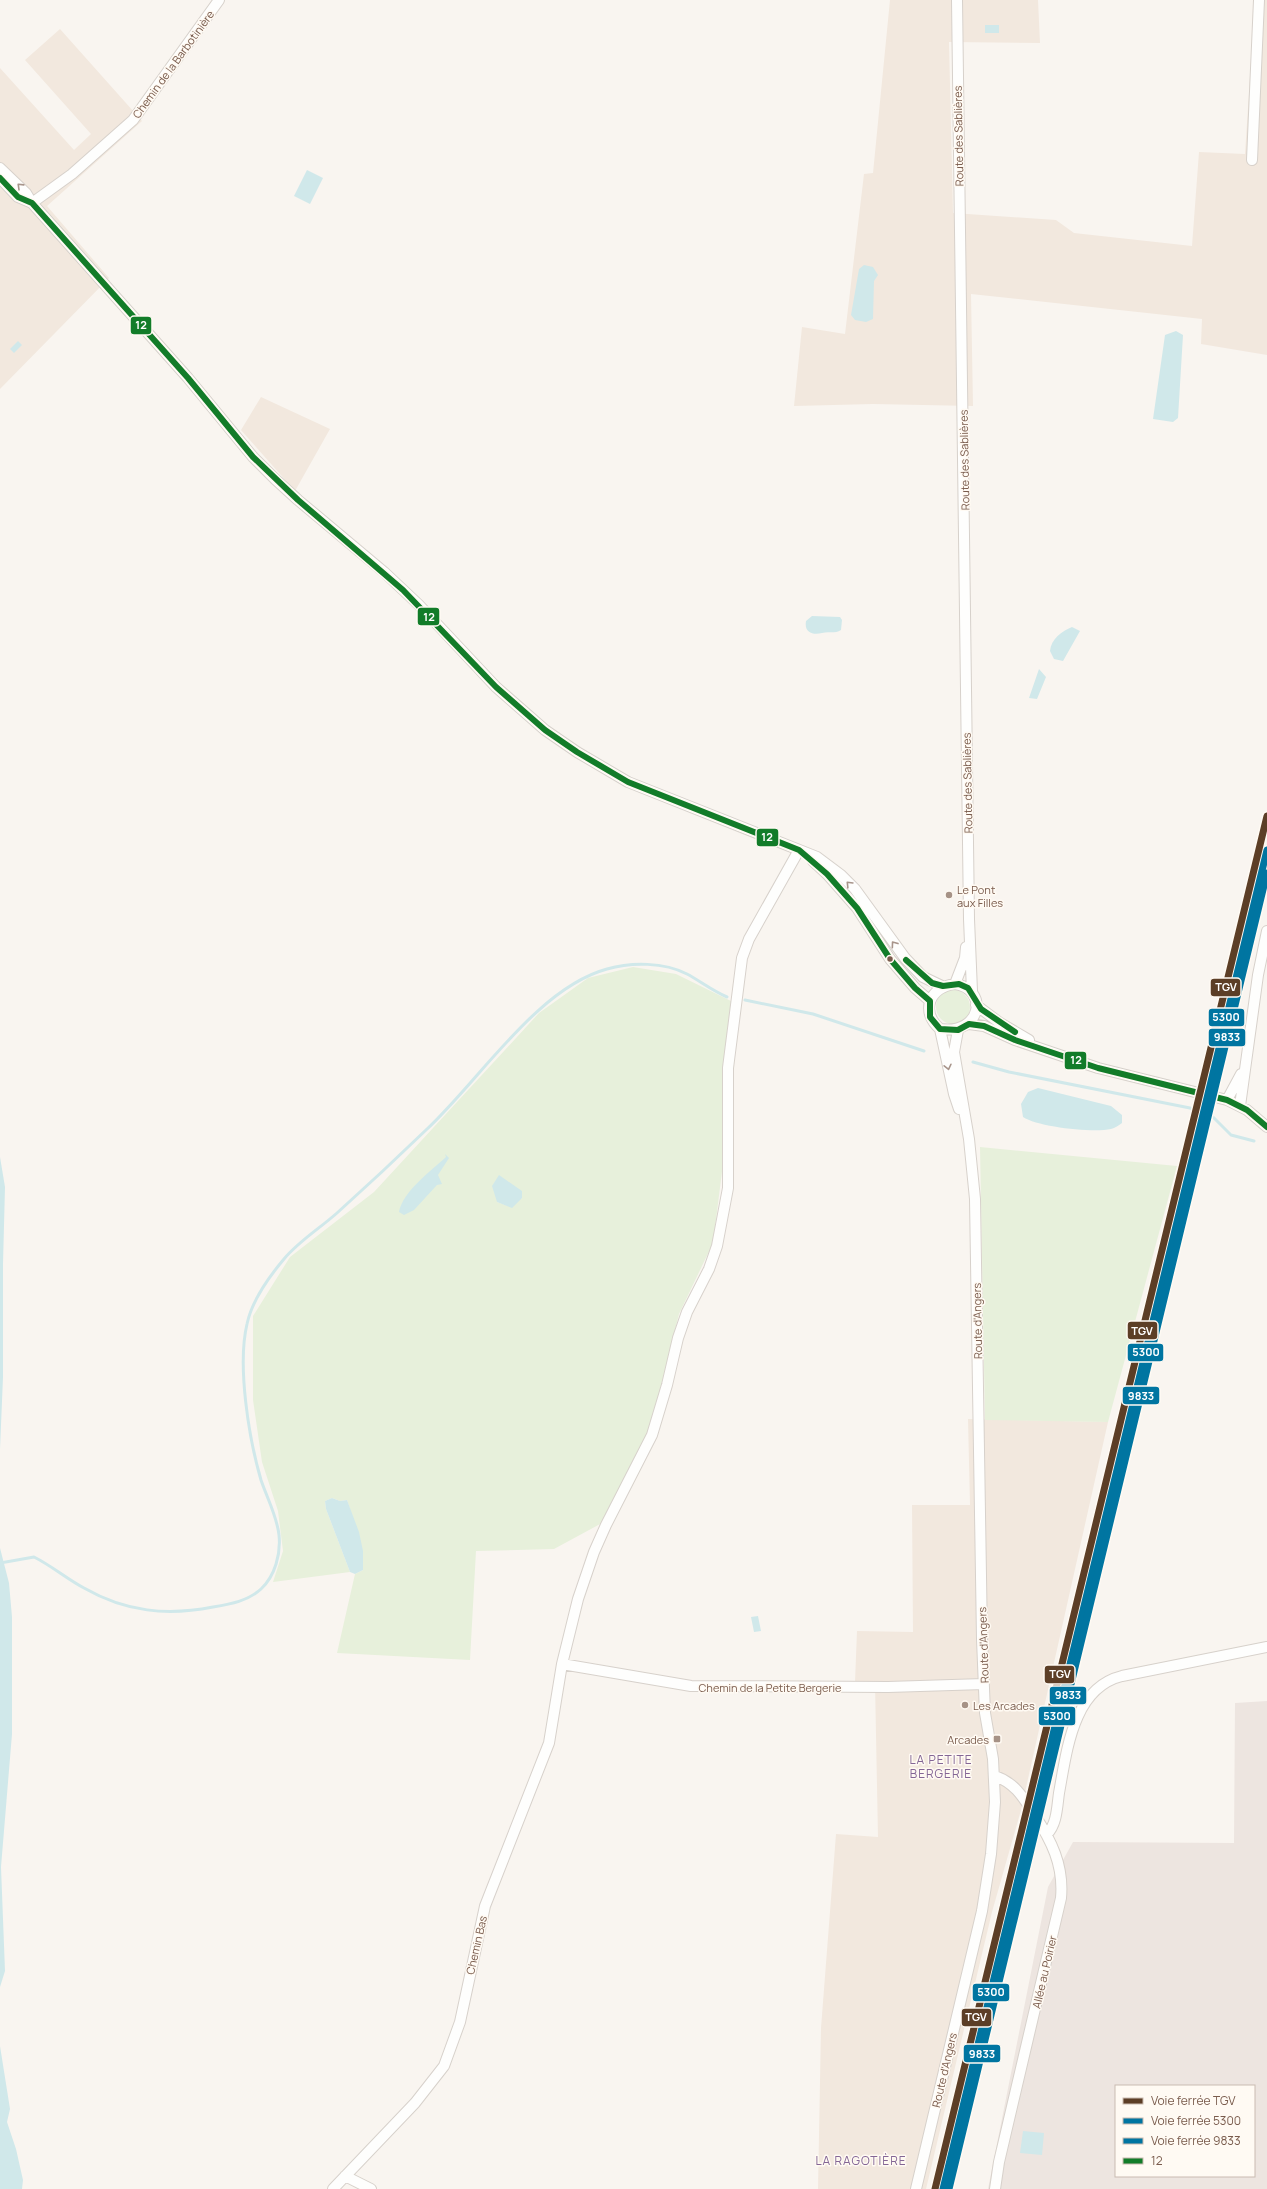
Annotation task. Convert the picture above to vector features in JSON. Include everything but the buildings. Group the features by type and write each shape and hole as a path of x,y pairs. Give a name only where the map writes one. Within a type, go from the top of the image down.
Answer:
{"street":[{"name":"Chemin de la Barbotinière","path":"32,203 72,174 133,120 219,0"},
{"name":"Route des Sablières","path":"957,0 969,919 972,991"},
{"path":"1252,160 1259,0"},
{"path":"0,168 26,193 32,203 188,378 274,479 389,576 419,605 496,687 545,730 577,752 628,782 816,857 841,875 855,890 905,958 928,981 944,987"},
{"path":"0,178 18,197 32,203"},
{"path":"799,850 828,874 857,908 890,959 915,988 930,1001"},
{"name":"Chemin Bas","path":"333,2189 415,2102 444,2066 460,2022 485,1906 548,1743 562,1666 578,1599 594,1552 652,1435 667,1385 678,1338 718,1246 728,1188 728,1068 742,958 748,939 781,884 799,850"},
{"name":"Route des Sablières","path":"955,984 965,958 969,919"},
{"path":"1240,1106 1267,931"},
{"path":"955,984 963,985 972,991 976,1005 975,1015 969,1024 958,1030 940,1029 930,1017 930,1001 935,992 944,987 955,984"},
{"path":"976,1005 1000,1023 1048,1050"},
{"path":"969,1024 984,1026 1015,1040 1098,1068 1227,1100 1240,1106 1267,1127"},
{"name":"Route d'Angers","path":"940,1029 954,1094 969,1139"},
{"name":"Route d'Angers","path":"916,2189 986,1894 995,1802 995,1776 985,1718 975,1199 969,1139 954,1052 958,1030"},
{"path":"1227,1100 1237,1084 1246,1063"},
{"path":"1047,1834 1055,1819 1064,1767 1078,1715 1086,1699 1099,1686 1122,1676 1267,1647"},
{"name":"Chemin de la Petite Bergerie","path":"562,1666 691,1686 888,1687 984,1684"},
{"name":"Allée au Poirier","path":"995,1776 1010,1782 1019,1791 1047,1834 1060,1865 1062,1885 1061,1898 999,2162 995,2189"},
{"path":"345,2176 371,2189"}],"shaded area":[{"path":"890,0 1038,0 1040,43 949,42 953,213 1056,220 1074,233 1192,246 1199,152 1245,154 1255,0 1267,0 1267,355 1201,344 1202,319 971,294 973,406 873,404 794,406 802,327 845,334 864,174 873,173"},
{"path":"60,29 142,121 47,206 109,278 0,389 0,68 74,150 91,134 25,60"},
{"path":"261,397 330,429 295,491 241,430"},
{"path":"968,1419 1108,1422 1021,1810 992,1912 926,2189 818,2189 821,2028 836,1834 878,1837 875,1683 855,1682 857,1631 913,1632 912,1505 970,1505"},
{"path":"1267,1701 1267,2189 988,2189 1048,1887 1073,1842 1234,1843 1235,1703"}],"green space":[{"path":"633,967 676,974 731,1001 722,1077 724,1156 713,1243 679,1314 649,1433 602,1523 554,1549 476,1551 470,1660 337,1653 355,1574 363,1570 350,1509 347,1500 340,1501 332,1498 325,1501 326,1509 350,1572 273,1582 283,1551 278,1511 262,1462 253,1400 253,1316 290,1257 374,1192 539,1013 588,978","holes":["522,1191 522,1198 508,1206 497,1202"]},
{"path":"953,990 965,995 970,1007 965,1019 953,1024 941,1019 936,1007 941,995"},
{"path":"980,1147 1177,1166 1108,1422 985,1420"}],"water":[{"path":"985,25 999,25 999,33 985,33"},
{"path":"307,170 323,178 310,204 294,196"},
{"path":"864,265 873,267 878,275 874,281 873,319 866,322 855,320 851,315 859,269"},
{"path":"1176,331 1183,335 1178,418 1173,422 1153,419 1165,335"},
{"path":"18,341 22,345 14,353 10,349"},
{"path":"812,616 840,617 842,620 841,630 819,634 812,633 806,628 806,621"},
{"path":"1072,627 1080,631 1063,661 1054,659 1050,651 1052,643 1061,633"},
{"path":"1039,669 1046,677 1037,699 1029,698"},
{"path":"1038,1088 1111,1106 1122,1115 1122,1123 1111,1129 1079,1130 1030,1121 1023,1117 1021,1104 1028,1092"},
{"path":"445,1154 449,1158 438,1175 442,1184 437,1185 414,1210 404,1215 399,1212 402,1204 412,1189 446,1157"},
{"path":"0,1157 5,1187 3,1377 0,1449"},
{"path":"499,1175 522,1191 522,1198 512,1208 497,1202 492,1186"},
{"path":"332,1498 340,1501 347,1500 359,1532 363,1551 363,1570 355,1574 350,1572 326,1509 325,1501"},
{"path":"0,1548 9,1583 12,1617 12,1734 1,1867 5,1971 0,1987"},
{"path":"758,1616 761,1631 754,1632 751,1617"},
{"path":"0,2046 10,2109 7,2122 16,2149 23,2180 22,2189 0,2189"},
{"path":"1023,2131 1044,2133 1042,2155 1020,2153"}],"waterway":[{"path":"0,1563 34,1557 100,1596 131,1607 147,1610 196,1610 233,1603 256,1593 266,1584 276,1564 279,1550 279,1535 272,1507 261,1480 252,1444 244,1381 244,1341 249,1315 253,1306 261,1290 278,1266 296,1246 337,1213 426,1130 533,1015 557,995 581,979 607,969 626,965 658,965 687,974 727,997"},
{"path":"745,1000 813,1014 924,1051"},
{"path":"973,1062 1009,1072 1190,1108 1213,1117 1231,1135 1254,1141"}],"rail line":[{"name":"TGV","path":"935,2189 1267,816"},
{"name":"5300","path":"943,2189 1267,850"},
{"name":"9833","path":"949,2189 1267,873"}],"transit line":[{"name":"12","path":"0,178 18,197 32,203 188,378 253,457 298,500 403,590 496,687 545,730 577,752 628,782 799,850 827,874 857,908 890,959 915,988 930,1001 930,1017 940,1029 958,1030 969,1024 984,1026 1015,1040 1098,1068 1227,1100 1247,1110 1267,1127"},
{"name":"12","path":"906,960 932,983 943,986 959,984 968,988 981,1009 1015,1032"}],"place":[{"name":"Le Pont aux Filles","path":"949,895"},
{"name":"Les Arcades","path":"965,1705"},
{"name":"Arcades","path":"997,1739"}],"district":[{"name":"LA PETITE BERGERIE","path":"941,1766"},
{"name":"LA RAGOTIÈRE","path":"861,2160"}]}
